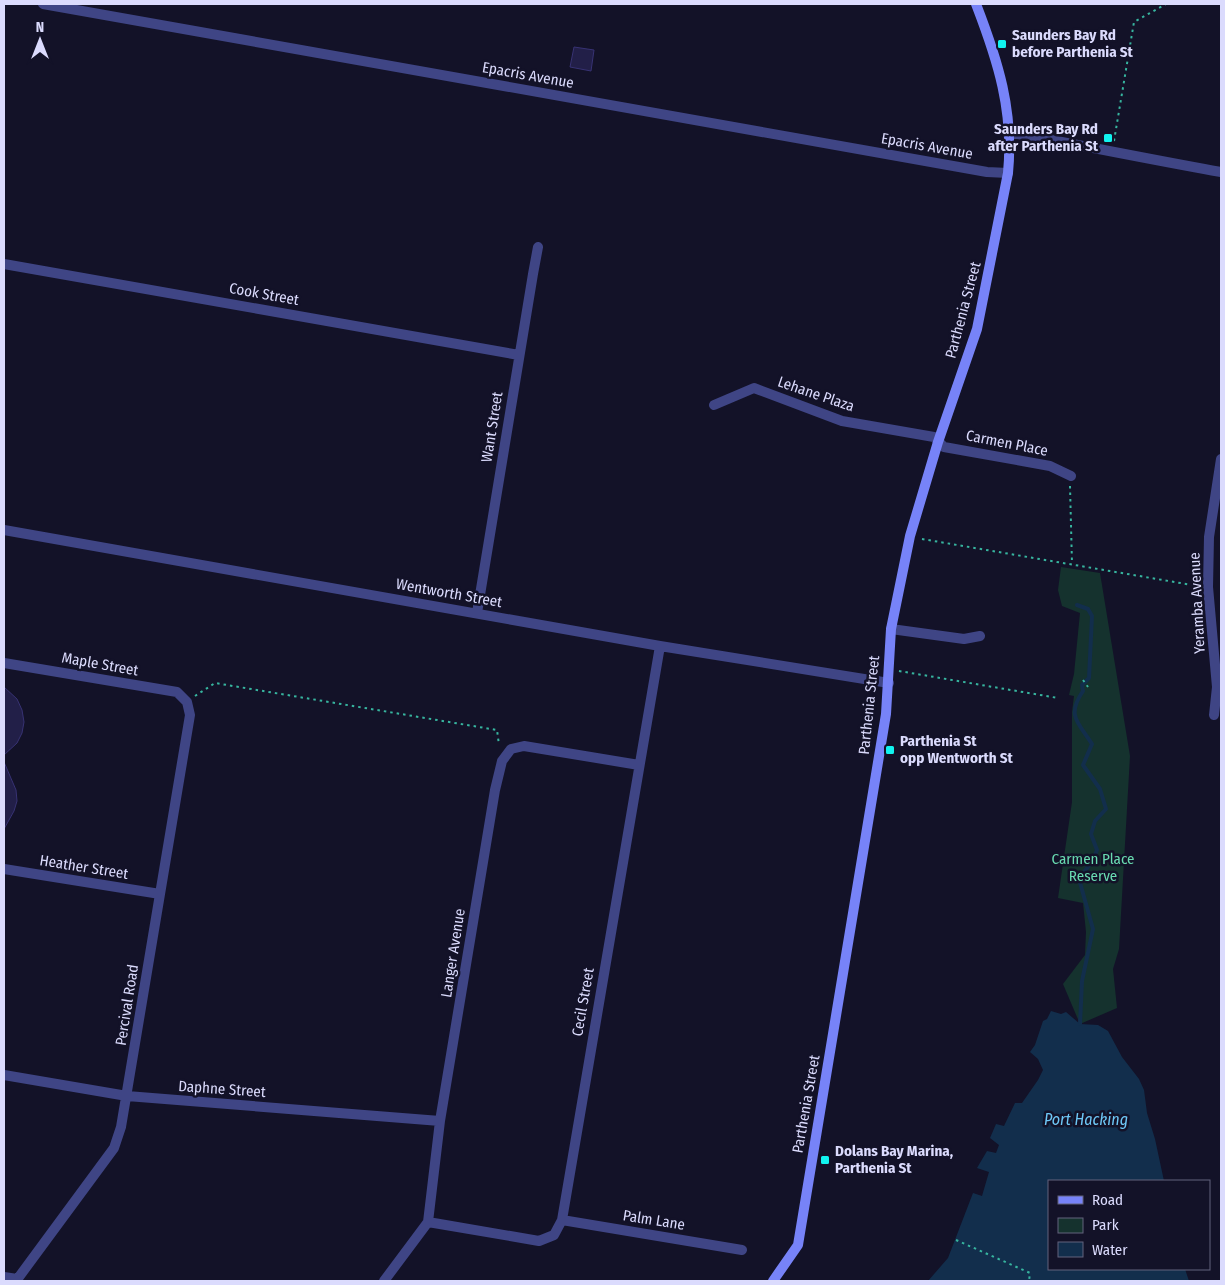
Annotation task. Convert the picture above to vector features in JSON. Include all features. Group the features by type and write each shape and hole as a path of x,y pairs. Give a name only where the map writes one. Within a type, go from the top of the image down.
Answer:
{"street":[{"name":"Epacris Avenue","path":"43,4 987,172 1008,174"},
{"name":"Parthenia Street","path":"773,1281 798,1245 886,714 891,629 910,536 938,442 977,329 1008,174 1010,155 1008,111 1002,77 976,4"},
{"path":"1009,134 1018,134 1221,172"},
{"name":"Want Street","path":"476,613 538,247"},
{"name":"Cook Street","path":"4,264 519,354"},
{"name":"Lehane Plaza","path":"714,405 754,388 842,421 934,437 938,442"},
{"name":"Carmen Place","path":"938,442 944,447 1050,466 1071,476"},
{"name":"Yeramba Avenue","path":"1214,715 1217,688 1208,587 1209,537 1221,459"},
{"name":"Wentworth Street","path":"4,530 660,646 889,683"},
{"path":"891,629 964,640 980,636"},
{"name":"Cecil Street","path":"562,1220 660,646"},
{"name":"Maple Street","path":"4,662 177,692 186,702"},
{"name":"Percival Road","path":"16,1280 114,1148 121,1127 190,715 186,702"},
{"path":"502,761 511,749 524,746 639,765"},
{"name":"Langer Avenue","path":"428,1222 440,1120 493,800 502,761"},
{"name":"Heather Street","path":"4,869 160,894"},
{"name":"Daphne Street","path":"4,1075 127,1096 440,1120"},
{"path":"384,1281 428,1222 539,1241 554,1235 562,1220"},
{"name":"Palm Lane","path":"562,1220 742,1250"},
{"path":"4,1277 16,1280"}],"path":[{"path":"1112,153 1134,22 1166,4"},
{"path":"1071,476 1072,564"},
{"path":"910,536 1208,587"},
{"path":"889,670 1058,698"},
{"path":"1083,680 1088,687"},
{"path":"186,702 215,683 497,730 502,761"},
{"path":"956,1240 1030,1273 1029,1281"}],"green space":[{"name":"Carmen Place Reserve","path":"1061,567 1100,573 1130,756 1119,949 1113,969 1117,1008 1080,1024 1063,984 1085,955 1086,932 1083,903 1058,898 1072,802 1072,712 1074,696 1069,695 1074,674 1080,613 1062,606 1058,590"}],"water":[{"name":"Port Hacking","path":"1051,1011 1061,1014 1066,1012 1080,1024 1098,1025 1108,1031 1122,1057 1139,1079 1144,1090 1147,1113 1164,1180 1048,1180 1048,1270 1185,1270 1189,1281 928,1281 948,1258 973,1193 982,1196 989,1172 977,1168 987,1151 996,1153 999,1145 990,1138 996,1124 1004,1126 1015,1103 1022,1103 1043,1070 1038,1059 1030,1052 1035,1045 1043,1021 1047,1019"}],"building":[{"path":"574,47 594,50 591,71 570,67"},
{"path":"4,687 17,699 22,710 24,722 22,733 17,743 4,755"},
{"path":"4,762 16,790 17,801 4,829"}],"waterway":[{"path":"1077,605 1088,609 1092,616 1089,678 1082,685 1083,691 1075,707 1075,713 1076,719 1092,744 1083,765 1100,789 1106,809 1095,821 1091,834 1097,850 1093,860 1079,879 1093,929 1082,981 1080,1024"}],"place":[{"name":"Saunders Bay Rd before Parthenia St","path":"1002,44"},
{"name":"Saunders Bay Rd after Parthenia St","path":"1108,138"},
{"name":"Parthenia St opp Wentworth St","path":"890,750"},
{"name":"Dolans Bay Marina, Parthenia St","path":"825,1160"}]}
